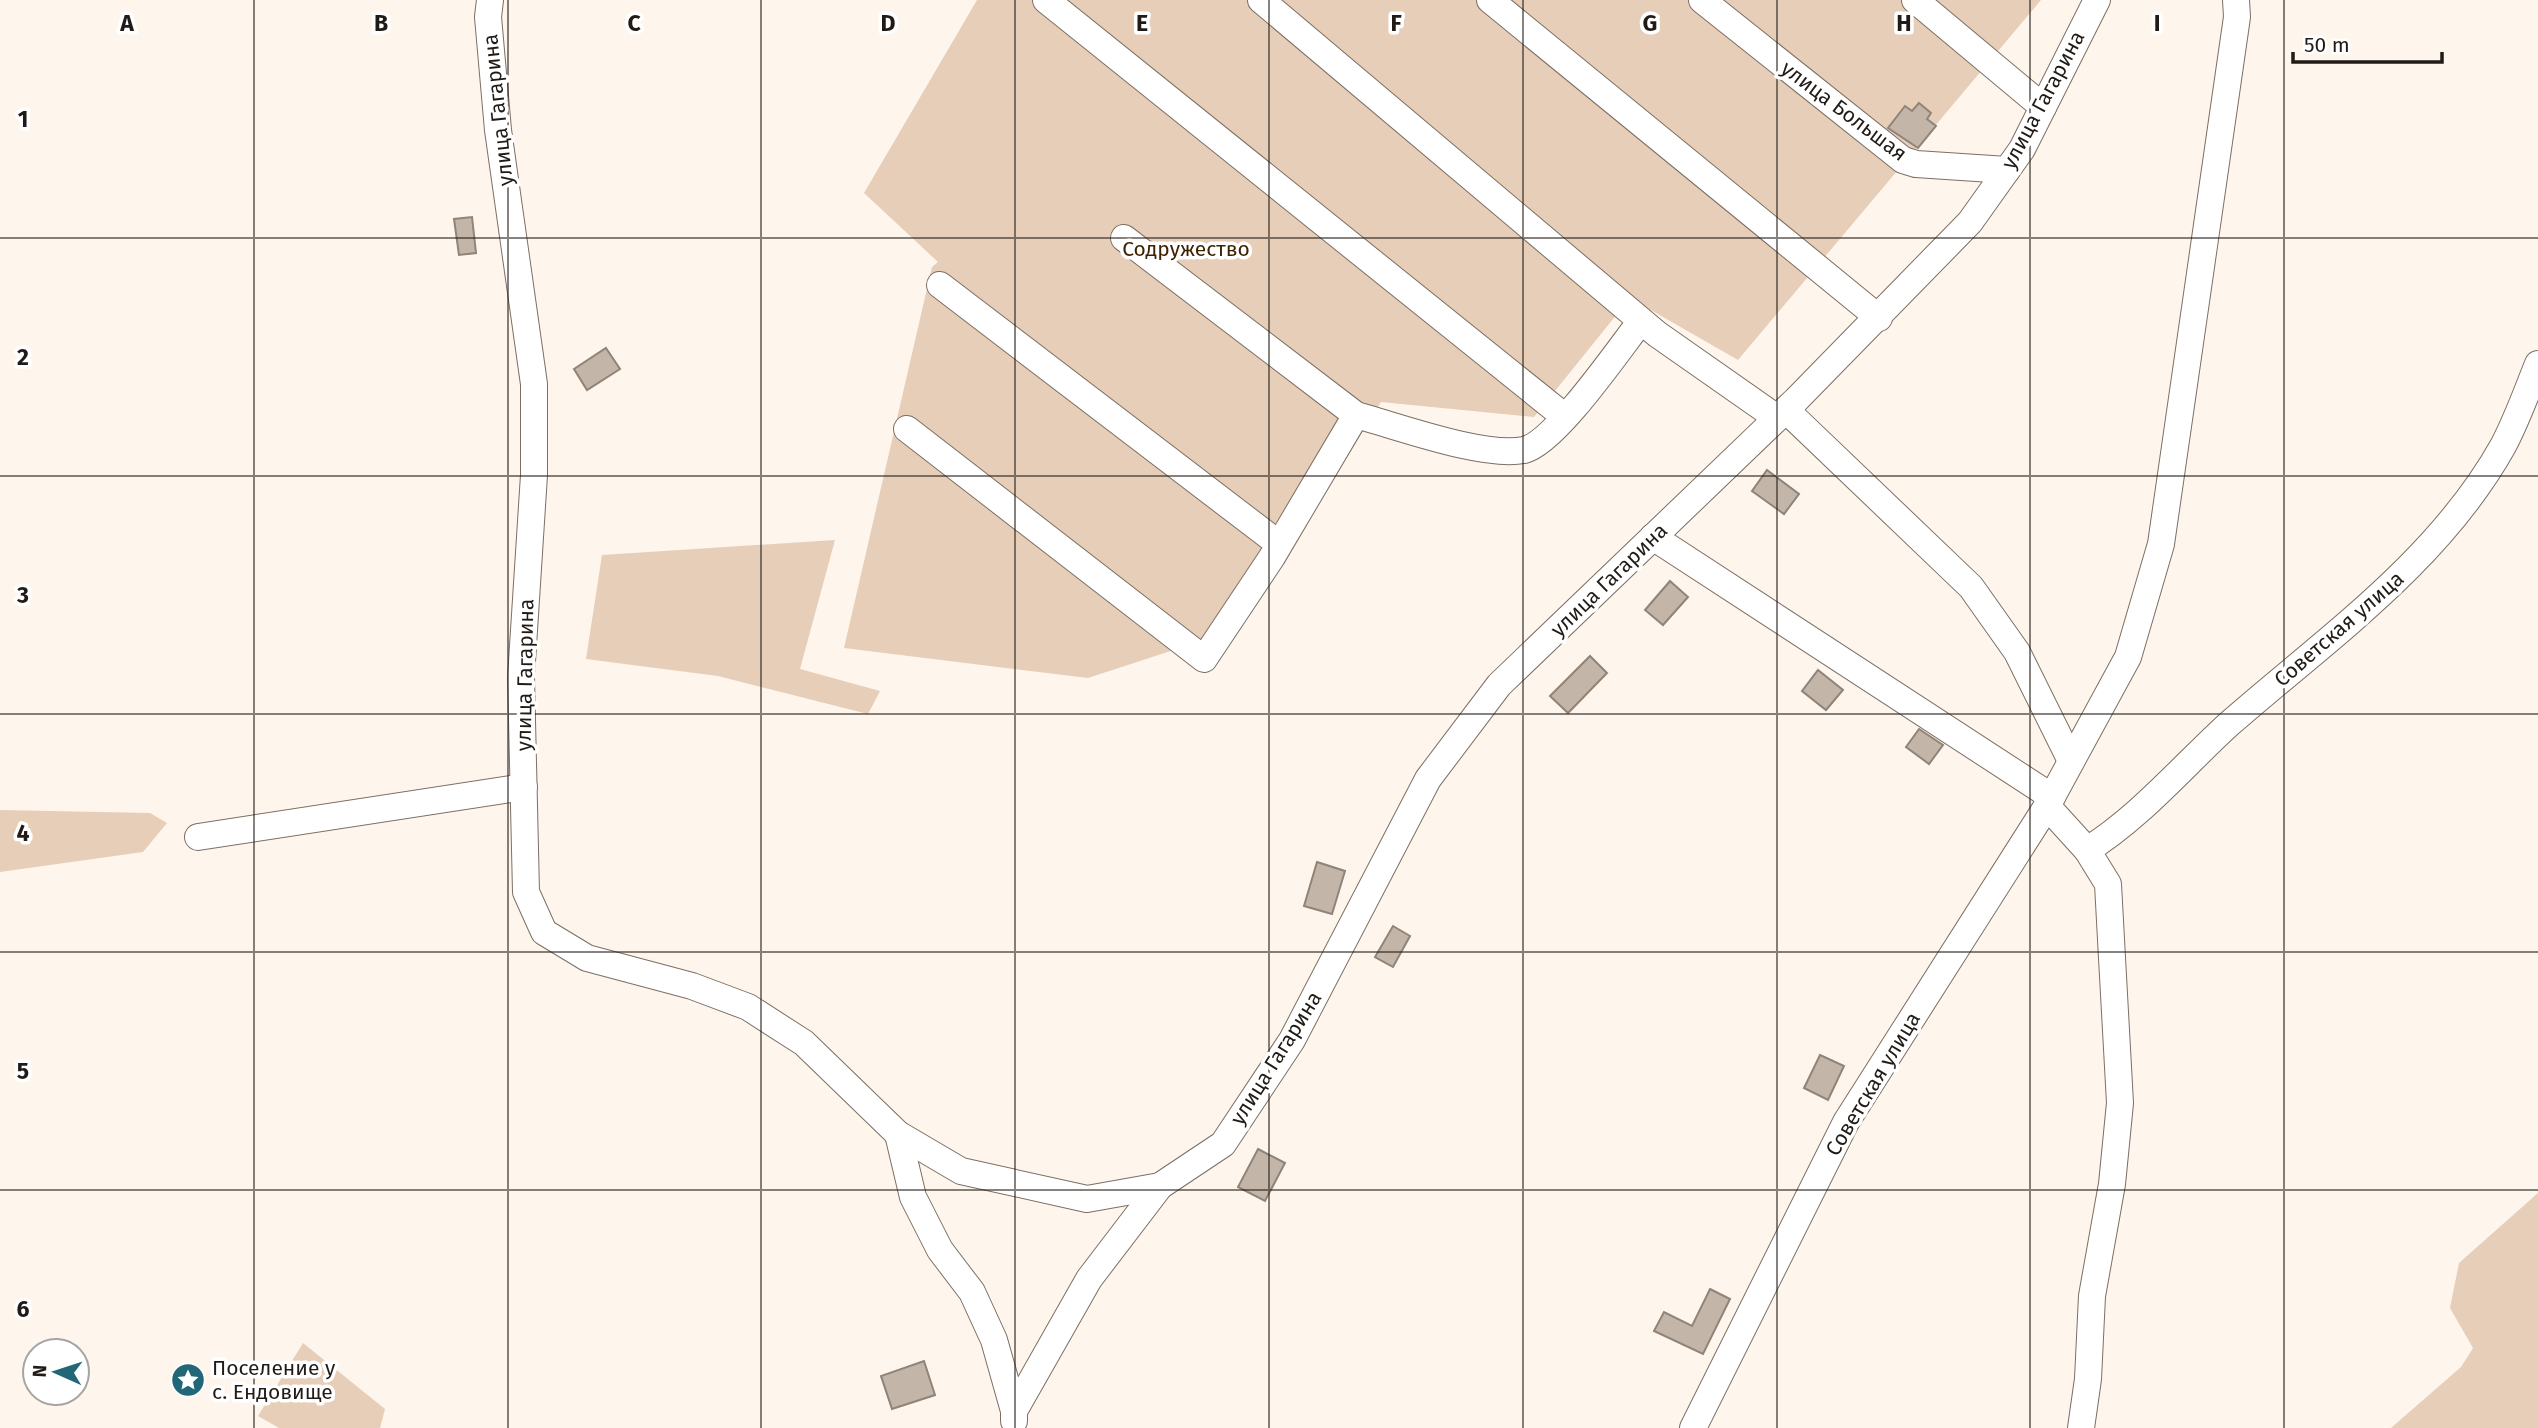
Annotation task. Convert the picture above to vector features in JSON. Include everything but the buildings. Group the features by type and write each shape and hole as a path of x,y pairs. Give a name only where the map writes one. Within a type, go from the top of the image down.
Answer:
{"street":[{"name":"улица Гагарина","path":"490,0 498,131 534,383 534,475 521,677 526,891 544,932 587,958 692,986 748,1007 804,1043 898,1134 961,1171 1087,1199 1160,1186"},
{"path":"1046,0 1564,417"},
{"path":"1261,0 1642,321 1781,414 1971,587 2017,652 2071,761"},
{"path":"1490,0 1879,318"},
{"name":"улица Большая","path":"1702,0 1902,160 1916,164 2007,170"},
{"path":"1915,0 2043,107"},
{"name":"улица Гагарина","path":"1014,1420 1089,1279 1160,1186 1223,1144 1292,1041 1428,779 1499,685 1879,318 1970,222 2022,149 2097,0"},
{"name":"Советская улица","path":"1693,1428 1846,1122 2050,801 2128,657 2161,544 2237,17 2236,0"},
{"path":"1124,238 1356,415 1488,449 1524,450 1550,435 1642,321"},
{"path":"940,285 1279,544"},
{"name":"Советская улица","path":"2087,850 2115,832 2227,727 2354,620 2411,566 2467,498 2502,447 2538,363"},
{"path":"907,429 1204,659 1279,544 1356,415"},
{"path":"1653,537 2050,801 2087,850 2108,884 2120,1103 2112,1184 2092,1296 2088,1379 2081,1428"},
{"path":"198,837 524,787"},
{"name":"улица Гагарина","path":"898,1134 913,1197 940,1250 972,1292 994,1340 1014,1420"}],"green space":[{"name":"Содружество","path":"977,0 2041,0 1738,360 1630,298 1534,417 1381,402 1241,628 1088,678 844,648 932,267 938,262 864,193"},
{"path":"835,540 800,669 880,691 868,714 718,676 586,659 602,555"},
{"path":"0,810 150,813 167,823 143,852 0,872"},
{"path":"2538,1193 2538,1428 2391,1428 2461,1367 2473,1348 2450,1308 2459,1263"},
{"path":"303,1343 385,1409 380,1428 279,1428 258,1416"}],"place":[{"name":"Поселение у с. Ендовище","path":"188,1380"}]}
